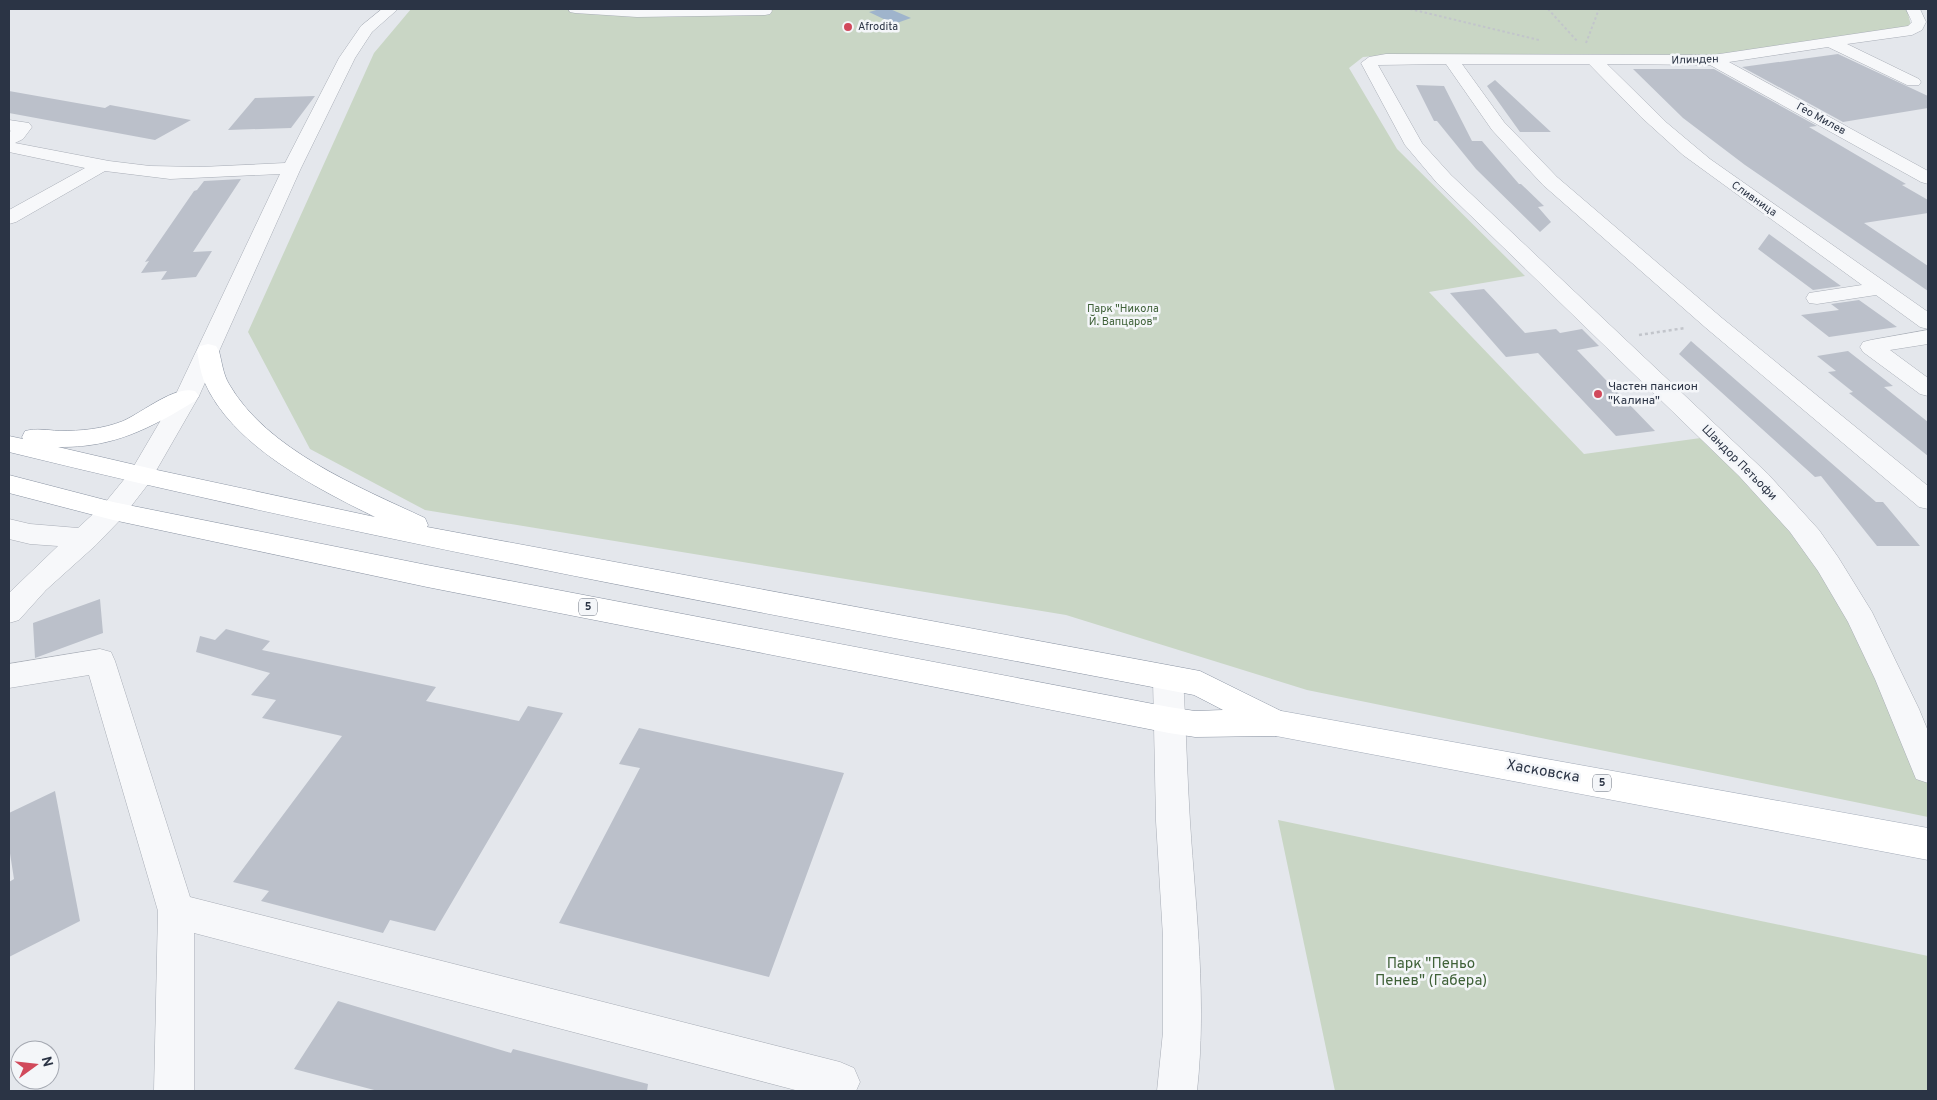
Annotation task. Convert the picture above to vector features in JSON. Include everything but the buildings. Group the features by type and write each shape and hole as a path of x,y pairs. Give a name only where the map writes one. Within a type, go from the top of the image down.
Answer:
{"main road":[{"path":"208,350 217,385 227,400 249,425 277,448 310,471 453,543"},
{"path":"9,434 68,440 106,436 137,425 188,396"},
{"name":"5","path":"9,444 140,477 453,543 1200,684 1276,723"},
{"name":"5","path":"9,484 113,511 427,576 1169,720 1195,724 1276,723"},
{"name":"Хасковска","path":"1276,723 1928,844"}],"street":[{"path":"9,612 36,582 86,538 113,511 140,477 188,396 292,168 357,40 366,29 391,9"},
{"path":"575,9 636,13 765,11"},
{"name":"Илинден","path":"1370,68 1369,63 1380,59 1450,59 1589,54 1713,60 1912,30 1917,27 1919,22 1913,9"},
{"path":"1832,43 1912,82"},
{"name":"Сливница","path":"1589,54 1645,114 1672,138 1704,163 1928,322"},
{"path":"1450,59 1498,126 1550,181 1714,323 1928,500"},
{"name":"Гео Милев","path":"1713,60 1928,178"},
{"name":"Шандор Петьофи","path":"1370,68 1414,144 1444,179 1772,495 1809,537 1842,587 1874,642 1928,769"},
{"path":"9,125 22,127 17,135 9,140"},
{"path":"9,147 103,165 169,173 214,173 292,168"},
{"path":"9,218 103,165"},
{"path":"1817,298 1881,288"},
{"path":"1928,336 1871,347 1928,389"},
{"path":"9,529 30,534 86,538"},
{"path":"9,676 100,661 176,911 174,1091"},
{"path":"1168,678 1173,821 1181,937 1183,1032 1177,1091"},
{"path":"176,911 840,1082"}],"path":[{"path":"1410,9 1542,40"},
{"path":"1548,9 1578,42"},
{"path":"1589,54 1599,9"},
{"path":"1612,340 1714,323"}],"green space":[{"name":"Парк \"Никола Й. Вапцаров\"","path":"411,9 1907,9 1911,26 1826,41 1702,56 1386,55 1363,57 1349,68 1397,149 1525,276 1429,292 1584,454 1708,437 1817,556 1897,711 1928,783 1928,817 1307,690 1066,615 425,510 310,449 248,332 374,53"},
{"name":"Парк \"Пеньо Пенев\" (Габера)","path":"1278,820 1928,956 1928,1091 1335,1091"}],"water":[{"path":"890,9 911,18 894,24 869,12"}],"place":[{"name":"Afrodita","path":"848,27"},
{"name":"Частен пансион \"Калина\"","path":"1598,394"}]}
